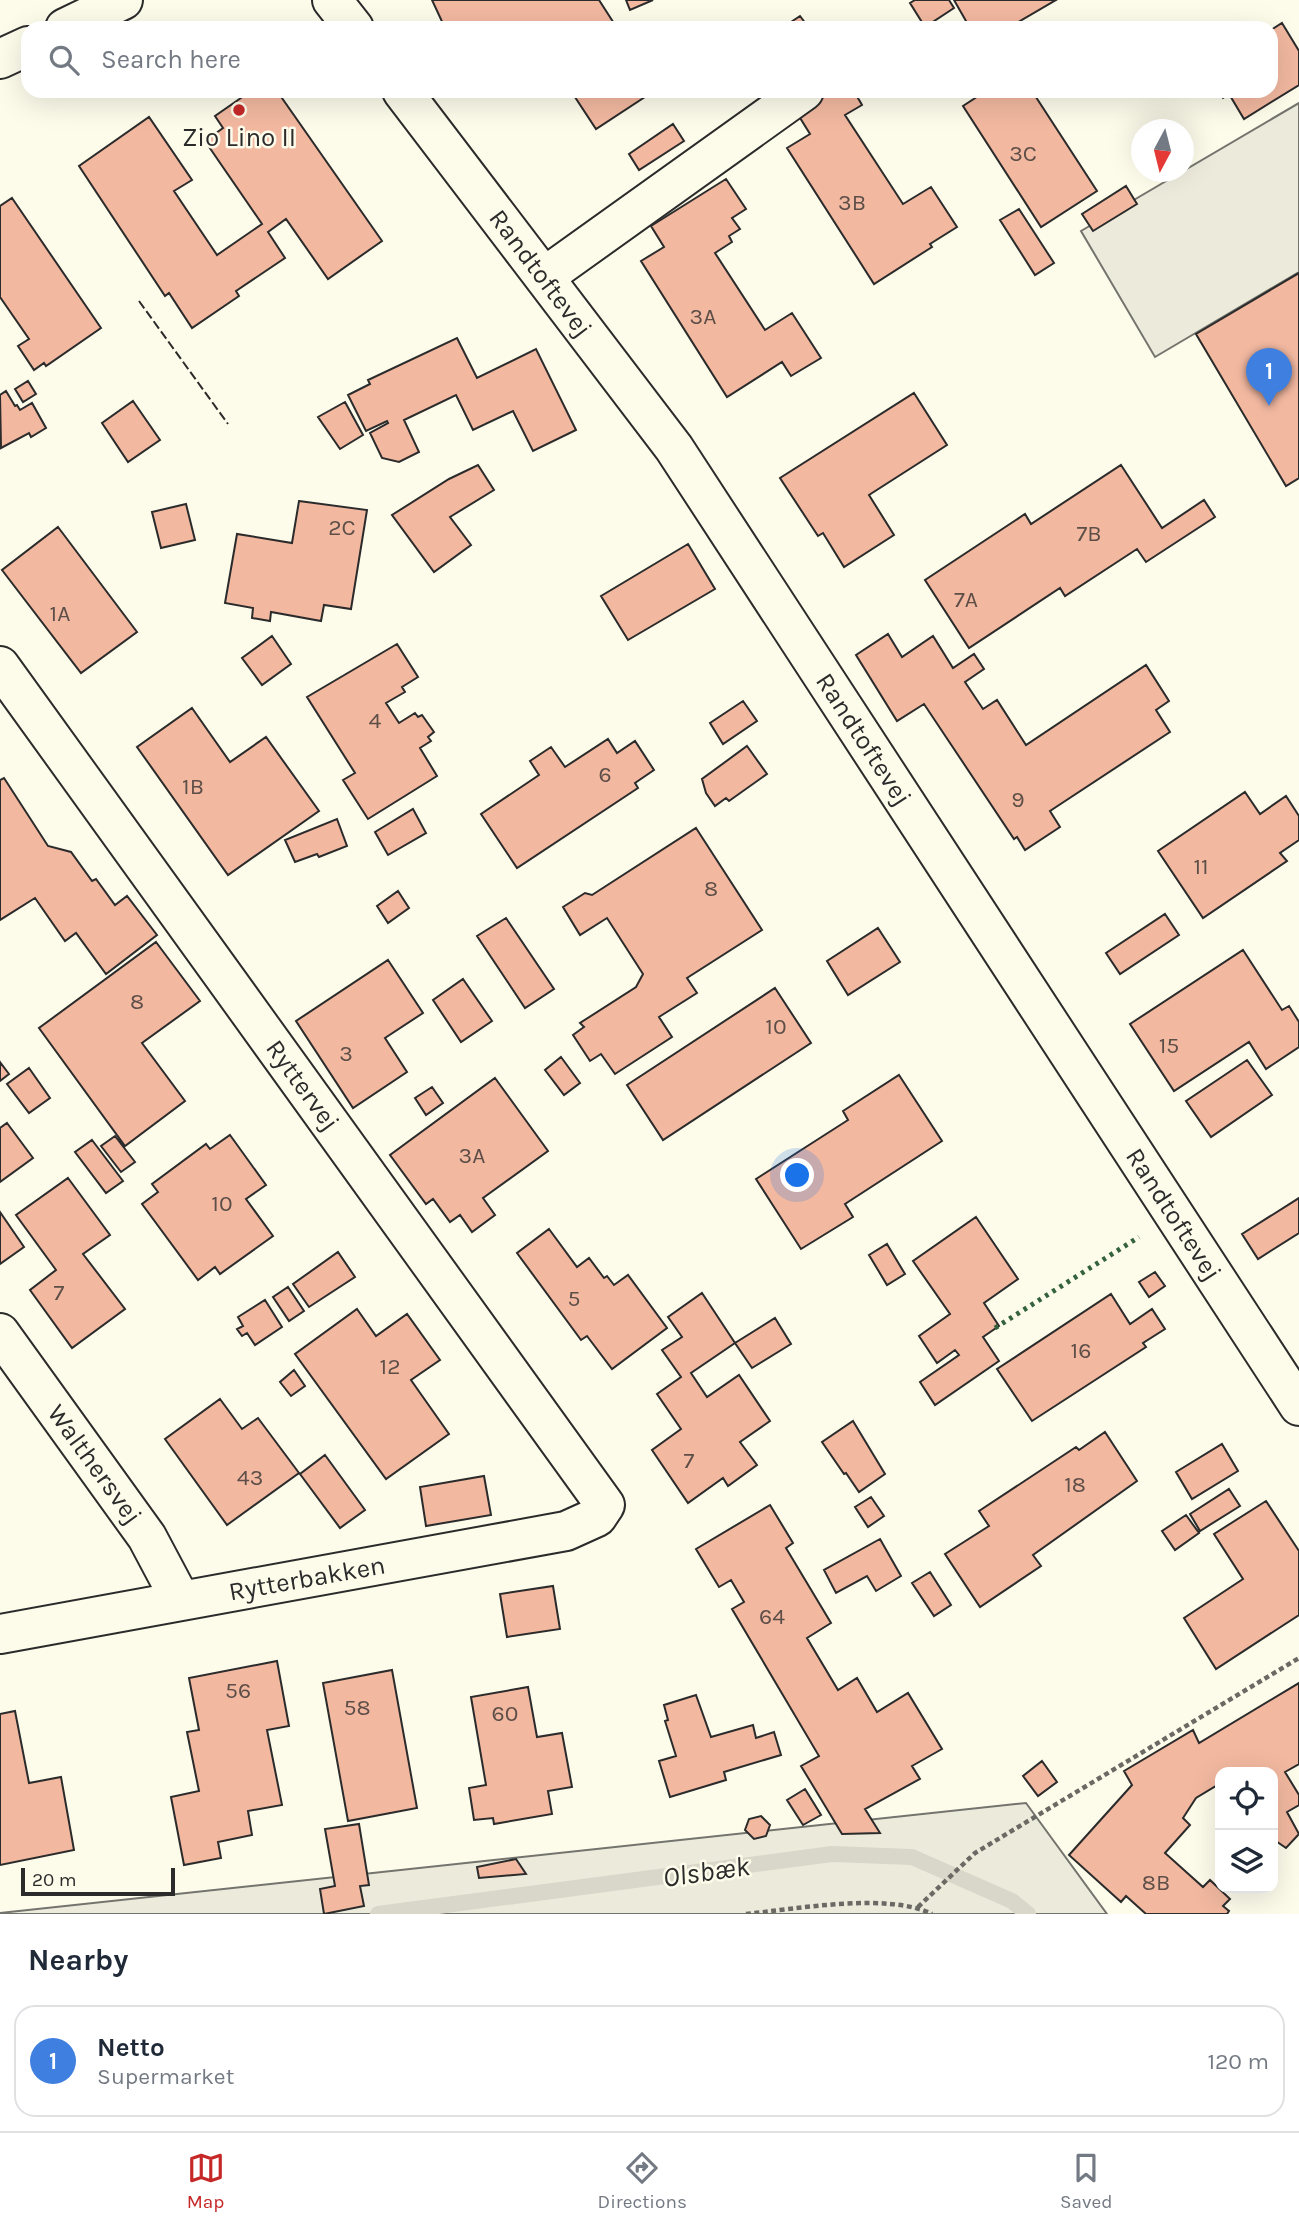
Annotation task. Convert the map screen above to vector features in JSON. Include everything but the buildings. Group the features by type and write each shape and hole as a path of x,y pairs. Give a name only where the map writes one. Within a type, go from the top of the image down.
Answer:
{"street":[{"path":"80,21 123,0"},
{"path":"332,0 348,21"},
{"path":"0,59 21,49"},
{"name":"Randtoftevej","path":"406,98 674,448 1299,1406"},
{"path":"544,277 794,98"},
{"name":"Ryttervej","path":"0,666 605,1505"},
{"name":"Walthersvej","path":"0,1333 147,1536 181,1601"},
{"name":"Rytterbakken","path":"0,1634 566,1531 597,1517 605,1505"}],"path":[{"path":"918,1907 975,1853 1299,1658"},
{"path":"746,1914 859,1903 918,1907 932,1914"}],"shaded area":[{"path":"1299,103 1299,272 1155,357 1081,231 1164,182 1194,182 1194,165"},
{"path":"1026,1803 1107,1914 0,1914 0,1913"}],"waterway":[{"name":"Olsbæk","path":"378,1914 832,1854 912,1857 1012,1901 1028,1914"}],"hedge":[{"path":"995,1328 1139,1237"}],"fence":[{"path":"139,301 228,424"}],"place":[{"name":"Zio Lino II","path":"239,110"},
{"name":"Netto","path":"1269,406"}]}
